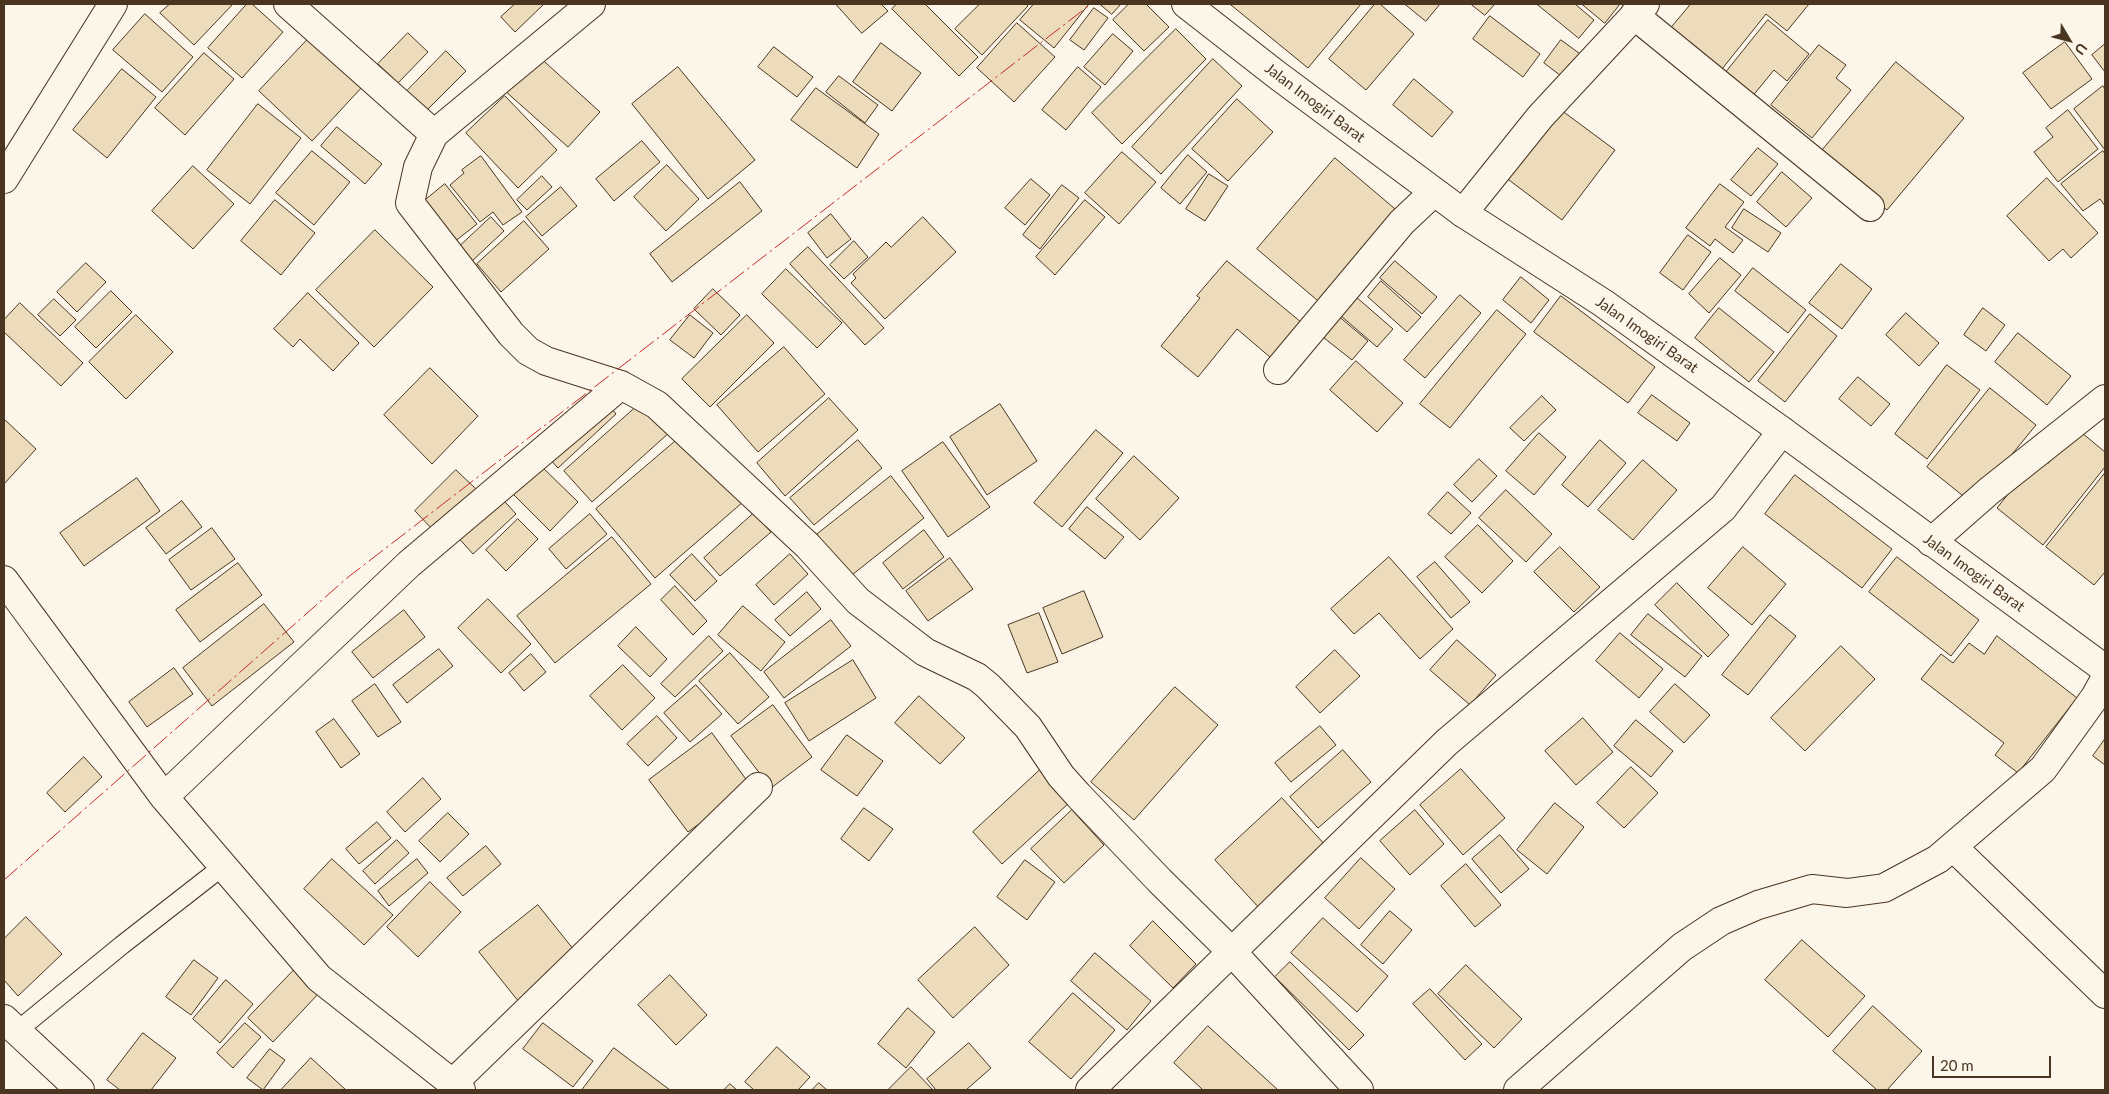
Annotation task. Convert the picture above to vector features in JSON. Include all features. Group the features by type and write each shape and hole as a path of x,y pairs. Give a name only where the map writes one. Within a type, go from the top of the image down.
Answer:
{"street":[{"path":"4,179 113,4"},
{"path":"288,4 434,134"},
{"path":"591,4 434,134 418,167 410,203 511,334 528,351 546,361 621,385 656,405 808,546 858,601 925,652 976,677 988,686 1028,727 1061,776 1079,796 1160,881 1233,953 1359,1090"},
{"name":"Jalan Imogiri Barat","path":"1186,4 1277,75 1463,213 1602,303 1782,432 2105,669"},
{"path":"1463,213 1540,117 1640,9 1870,207"},
{"path":"1278,370 1402,222 1434,192"},
{"path":"164,797 409,564 621,385"},
{"path":"1931,542 1989,491 2105,399"},
{"path":"1090,1090 1233,953 1447,742 1723,508 1782,432"},
{"path":"4,580 164,797 319,978 456,1087 758,787"},
{"path":"1518,1090 1682,947 1721,922 1758,904 1812,889 1847,893 1884,888 1938,859 2042,769 2100,688"},
{"path":"1953,847 2105,994"},
{"path":"10,1025 80,1090"}],"lane":[{"path":"10,1025 222,867"}],"building":[{"path":"170,4 233,4 194,45 160,13"},
{"path":"247,4 252,4 283,32 242,78 208,48"},
{"path":"515,4 544,4 515,32 501,17"},
{"path":"836,4 881,4 888,11 862,33"},
{"path":"897,4 925,4 978,57 959,76 892,9"},
{"path":"980,4 1026,4 1028,6 982,55 955,29"},
{"path":"1034,4 1089,4 1054,48 1020,20"},
{"path":"1100,4 1121,4 1112,14"},
{"path":"1129,4 1146,4 1169,27 1144,51 1113,20"},
{"path":"1232,4 1361,4 1308,68"},
{"path":"1375,4 1380,4 1414,34 1366,90 1329,59"},
{"path":"1405,4 1440,4 1426,21"},
{"path":"1471,4 1495,4 1485,15"},
{"path":"1537,4 1575,4 1594,20 1579,38"},
{"path":"1582,4 1620,4 1605,23"},
{"path":"1691,4 1809,4 1787,31 1766,14 1722,69 1671,28"},
{"path":"1094,8 1108,18 1084,50 1070,40"},
{"path":"145,14 193,57 162,92 113,50"},
{"path":"1490,16 1540,54 1523,77 1473,39"},
{"path":"1768,20 1809,54 1787,81 1774,70 1751,98 1723,76"},
{"path":"1017,23 1055,57 1014,102 977,68"},
{"path":"1176,29 1206,59 1122,144 1092,113"},
{"path":"408,33 428,52 398,83 378,64"},
{"path":"1113,34 1133,51 1105,85 1084,67"},
{"path":"310,37 363,86 312,141 259,91"},
{"path":"1561,40 1583,56 1565,79 1544,63"},
{"path":"2065,42 2092,79 2051,109 2023,73"},
{"path":"881,43 921,73 892,111 853,82"},
{"path":"2105,44 2105,72 2092,55"},
{"path":"1819,45 1846,65 1836,78 1851,90 1812,138 1771,105"},
{"path":"774,47 813,77 797,97 758,67"},
{"path":"446,51 466,71 426,111 407,91"},
{"path":"204,53 234,79 185,135 155,108"},
{"path":"536,54 600,112 568,147 504,90"},
{"path":"1213,59 1242,86 1161,174 1132,147"},
{"path":"1896,62 1964,118 1887,210 1820,153"},
{"path":"678,67 755,160 708,199 632,104"},
{"path":"1078,67 1101,87 1066,130 1042,110"},
{"path":"122,69 156,97 107,158 73,130"},
{"path":"839,76 878,105 865,123 826,92"},
{"path":"1414,79 1453,112 1432,137 1393,105"},
{"path":"2103,86 2105,89 2105,150 2074,109"},
{"path":"816,88 879,134 857,168 791,120"},
{"path":"505,96 557,150 518,188 466,133"},
{"path":"1237,99 1273,132 1228,181 1192,149"},
{"path":"258,104 301,138 250,204 207,170"},
{"path":"1557,107 1615,150 1562,220 1505,177"},
{"path":"2068,110 2098,149 2058,182 2034,152 2053,137 2046,128"},
{"path":"337,127 382,164 365,184 321,146"},
{"path":"642,141 660,162 614,201 596,179"},
{"path":"1758,148 1778,164 1751,196 1731,180"},
{"path":"312,151 350,182 314,225 276,193"},
{"path":"2103,151 2105,154 2105,206 2100,199 2083,211 2061,184"},
{"path":"1122,152 1156,182 1119,224 1085,193"},
{"path":"1188,155 1207,172 1180,204 1161,188"},
{"path":"481,156 522,212 503,225 493,212 480,222 450,185 464,173 462,170"},
{"path":"1335,158 1401,214 1324,306 1257,249"},
{"path":"667,165 699,199 666,231 634,197"},
{"path":"193,166 234,204 193,249 152,211"},
{"path":"1782,172 1812,198 1786,227 1757,202"},
{"path":"1209,174 1228,186 1205,221 1186,209"},
{"path":"542,176 552,187 527,210 517,200"},
{"path":"2047,178 2098,233 2071,258 2063,249 2049,261 2007,216"},
{"path":"1031,179 1050,195 1025,225 1005,208"},
{"path":"740,182 762,211 672,282 650,254"},
{"path":"445,184 477,224 454,242 423,202"},
{"path":"1720,184 1744,202 1725,227 1743,240 1733,253 1715,239 1710,246 1686,228"},
{"path":"1062,185 1079,198 1040,249 1023,235"},
{"path":"561,187 577,206 542,236 526,217"},
{"path":"275,200 315,233 281,275 241,241"},
{"path":"1085,200 1105,217 1055,275 1036,257"},
{"path":"1744,209 1781,233 1768,252 1732,228"},
{"path":"831,214 851,239 827,258 808,233"},
{"path":"491,217 504,231 471,262 458,248"},
{"path":"923,217 956,252 885,319 851,283 856,278 853,274 886,242 891,247"},
{"path":"524,221 549,249 501,292 477,264"},
{"path":"375,230 433,287 374,347 316,290"},
{"path":"1688,235 1711,252 1683,290 1660,273"},
{"path":"854,241 868,257 844,279 830,265"},
{"path":"808,247 884,328 865,345 790,264"},
{"path":"1720,258 1741,275 1709,313 1689,294"},
{"path":"1227,261 1307,327 1277,363 1237,329 1198,377 1161,346 1200,298 1197,296"},
{"path":"1395,261 1437,297 1422,314 1380,278"},
{"path":"86,263 106,282 77,312 57,292"},
{"path":"1841,264 1872,289 1842,329 1809,303"},
{"path":"1753,268 1806,310 1788,333 1735,291"},
{"path":"786,269 842,323 817,348 762,294"},
{"path":"1521,277 1549,300 1531,323 1503,300"},
{"path":"1381,281 1421,317 1407,332 1368,297"},
{"path":"713,289 740,315 721,335 694,309"},
{"path":"111,291 132,312 96,348 75,327"},
{"path":"308,293 359,343 333,371 300,339 293,347 274,329"},
{"path":"1460,295 1481,313 1425,378 1404,360"},
{"path":"1355,296 1393,329 1377,347 1340,315"},
{"path":"1561,296 1655,367 1628,403 1534,332"},
{"path":"54,299 76,320 60,336 38,315"},
{"path":"20,303 83,363 61,386 4,332 4,320"},
{"path":"1719,308 1774,352 1749,382 1695,338"},
{"path":"1983,308 2005,325 1986,351 1964,335"},
{"path":"1497,310 1526,334 1450,428 1420,404"},
{"path":"1906,313 1939,343 1919,366 1886,335"},
{"path":"1336,314 1368,341 1352,360 1319,334"},
{"path":"1810,314 1837,336 1785,402 1758,381"},
{"path":"136,315 173,352 126,399 89,362"},
{"path":"690,315 713,333 694,358 670,340"},
{"path":"747,315 774,343 710,407 682,379"},
{"path":"2018,333 2071,376 2047,405 1995,362"},
{"path":"784,347 825,394 758,452 717,405"},
{"path":"1356,361 1403,403 1377,432 1330,390"},
{"path":"1947,365 1980,390 1927,459 1895,434"},
{"path":"430,368 478,416 432,464 384,415"},
{"path":"1858,377 1890,404 1871,426 1839,399"},
{"path":"1990,388 2036,425 1972,503 1927,467"},
{"path":"1652,395 1690,423 1677,441 1638,413"},
{"path":"1542,396 1556,410 1524,441 1510,428"},
{"path":"829,398 858,430 785,496 757,463"},
{"path":"644,400 671,431 592,502 564,471"},
{"path":"606,401 616,414 558,468 547,456"},
{"path":"1000,404 1037,461 987,495 950,437"},
{"path":"4,419 36,449 4,484"},
{"path":"2076,428 2105,452 2105,467 2043,545 1997,508 2039,455 2048,463"},
{"path":"1096,430 1123,453 1062,527 1034,503"},
{"path":"685,433 743,502 655,578 596,509"},
{"path":"1539,433 1566,457 1534,495 1506,471"},
{"path":"858,440 882,468 814,525 790,498"},
{"path":"1600,440 1626,463 1588,507 1562,485"},
{"path":"943,442 990,507 948,537 902,471"},
{"path":"1134,456 1179,498 1140,540 1096,499"},
{"path":"1479,459 1497,476 1472,502 1454,485"},
{"path":"1643,460 1677,490 1633,540 1598,510"},
{"path":"539,464 578,502 550,531 511,492"},
{"path":"456,470 476,489 435,532 415,511"},
{"path":"2105,473 2105,572 2094,585 2046,547"},
{"path":"1795,475 1892,549 1862,588 1765,514"},
{"path":"891,476 924,518 848,578 815,536"},
{"path":"137,478 160,511 84,566 60,533"},
{"path":"1506,490 1552,534 1526,562 1479,518"},
{"path":"1448,492 1471,513 1451,534 1428,514"},
{"path":"498,494 516,514 473,554 455,534"},
{"path":"182,501 202,527 166,554 146,528"},
{"path":"1087,507 1124,537 1105,559 1069,529"},
{"path":"754,513 771,532 720,576 704,558"},
{"path":"590,514 607,534 566,569 549,549"},
{"path":"518,519 538,539 506,571 486,550"},
{"path":"1478,525 1513,561 1482,593 1445,557"},
{"path":"212,528 235,559 191,590 169,560"},
{"path":"924,530 944,557 903,589 883,563"},
{"path":"612,537 651,584 555,663 517,616"},
{"path":"1560,547 1600,587 1574,612 1534,572"},
{"path":"1743,547 1786,584 1752,625 1708,588"},
{"path":"692,554 717,581 695,601 670,575"},
{"path":"790,554 808,574 774,605 756,585"},
{"path":"1389,557 1453,629 1420,659 1379,613 1354,634 1331,609"},
{"path":"1897,557 1979,620 1951,656 1869,592"},
{"path":"950,558 973,589 928,621 906,591"},
{"path":"1435,562 1470,602 1451,618 1417,577"},
{"path":"238,563 262,595 200,642 176,610"},
{"path":"1677,583 1729,635 1708,657 1655,605"},
{"path":"675,586 707,621 693,635 661,600"},
{"path":"1084,591 1103,637 1062,654 1043,608"},
{"path":"807,592 821,609 790,636 775,620"},
{"path":"488,599 531,644 501,673 458,628"},
{"path":"264,604 294,642 212,706 183,668"},
{"path":"743,606 785,642 761,671 718,635"},
{"path":"404,610 425,637 373,678 352,652"},
{"path":"1039,613 1058,662 1027,673 1008,625"},
{"path":"1648,614 1702,656 1685,677 1631,635"},
{"path":"1770,615 1796,636 1748,695 1722,675"},
{"path":"831,620 851,646 784,698 764,672"},
{"path":"636,627 667,659 650,677 618,646"},
{"path":"1620,633 1663,669 1639,698 1596,661"},
{"path":"709,636 723,651 675,697 661,684"},
{"path":"1997,636 2077,698 2018,773 1995,755 2004,743 1921,679 1941,654 1953,663 1969,643 1984,654"},
{"path":"1457,640 1496,675 1470,705 1430,670"},
{"path":"1841,646 1875,679 1805,751 1771,718"},
{"path":"439,649 453,666 407,703 393,685"},
{"path":"1335,650 1360,676 1320,713 1296,687"},
{"path":"730,653 769,697 738,724 699,681"},
{"path":"531,654 546,672 524,691 509,673"},
{"path":"853,660 876,698 809,741 785,703"},
{"path":"623,665 655,698 622,730 590,696"},
{"path":"174,668 193,694 147,727 129,702"},
{"path":"375,684 401,722 378,737 352,701"},
{"path":"1675,684 1710,715 1684,743 1650,712"},
{"path":"696,685 722,714 690,742 664,713"},
{"path":"1175,687 1218,725 1134,820 1091,782"},
{"path":"919,696 965,738 940,764 895,723"},
{"path":"773,705 812,757 771,788 731,736"},
{"path":"657,716 677,738 648,766 627,744"},
{"path":"1583,718 1613,752 1576,785 1545,751"},
{"path":"334,719 360,754 341,768 316,732"},
{"path":"1636,720 1673,751 1651,777 1614,746"},
{"path":"1320,726 1336,745 1291,782 1275,763"},
{"path":"712,733 751,786 688,832 649,780"},
{"path":"847,735 883,761 857,796 821,770"},
{"path":"2105,739 2105,765 2093,756"},
{"path":"1343,750 1371,782 1318,828 1290,797"},
{"path":"84,757 102,777 65,812 47,793"},
{"path":"1631,767 1658,793 1624,828 1597,803"},
{"path":"1461,769 1505,818 1463,855 1420,805"},
{"path":"1040,770 1069,803 1002,864 973,832"},
{"path":"423,778 441,799 405,832 387,812"},
{"path":"1282,798 1328,848 1261,910 1215,860"},
{"path":"1555,803 1584,827 1547,874 1517,850"},
{"path":"864,808 893,829 869,861 841,839"},
{"path":"1072,810 1104,845 1064,883 1031,849"},
{"path":"1415,810 1444,844 1410,875 1380,841"},
{"path":"448,813 469,834 440,862 419,841"},
{"path":"377,822 391,838 359,864 346,849"},
{"path":"1500,835 1529,869 1501,893 1472,859"},
{"path":"397,840 409,853 375,884 363,871"},
{"path":"486,846 501,864 463,896 447,878"},
{"path":"1361,858 1395,889 1359,929 1325,898"},
{"path":"332,859 393,915 364,945 304,889"},
{"path":"417,859 428,873 389,906 378,891"},
{"path":"1025,860 1055,882 1027,920 997,897"},
{"path":"1466,864 1501,905 1475,927 1441,886"},
{"path":"430,882 461,912 418,957 387,927"},
{"path":"538,905 578,955 519,1002 479,952"},
{"path":"1390,911 1412,930 1383,964 1361,945"},
{"path":"26,917 62,954 18,996 4,980 4,939"},
{"path":"1323,918 1388,976 1357,1012 1291,953"},
{"path":"1153,921 1196,964 1173,988 1130,946"},
{"path":"975,927 1009,965 953,1018 918,980"},
{"path":"1802,940 1865,996 1828,1037 1765,980"},
{"path":"1095,953 1151,1001 1127,1030 1071,981"},
{"path":"194,960 218,978 191,1015 166,997"},
{"path":"1290,962 1364,1035 1349,1050 1275,977"},
{"path":"1466,965 1522,1019 1494,1048 1438,994"},
{"path":"295,969 320,992 273,1042 248,1018"},
{"path":"670,975 707,1015 676,1045 638,1005"},
{"path":"226,980 253,1004 220,1043 193,1019"},
{"path":"1430,989 1482,1044 1465,1060 1413,1004"},
{"path":"1073,993 1115,1030 1071,1079 1029,1042"},
{"path":"1873,1006 1922,1051 1887,1090 1877,1090 1833,1051"},
{"path":"908,1008 935,1032 906,1068 878,1044"},
{"path":"245,1023 261,1037 233,1068 217,1053"},
{"path":"543,1023 593,1061 573,1087 523,1049"},
{"path":"1208,1026 1278,1090 1203,1090 1174,1063"},
{"path":"143,1033 176,1058 151,1090 120,1090 107,1080"},
{"path":"969,1043 991,1068 966,1090 936,1090 927,1079"},
{"path":"777,1047 810,1077 798,1090 754,1090 745,1082"},
{"path":"614,1048 670,1090 582,1090"},
{"path":"270,1049 285,1060 263,1090 247,1078"},
{"path":"311,1058 346,1090 281,1090"},
{"path":"911,1067 933,1090 888,1090"},
{"path":"819,1083 827,1090 812,1090"},
{"path":"730,1084 737,1090 724,1090"}],"power":[{"path":"4,880 347,578 1091,4"}]}
